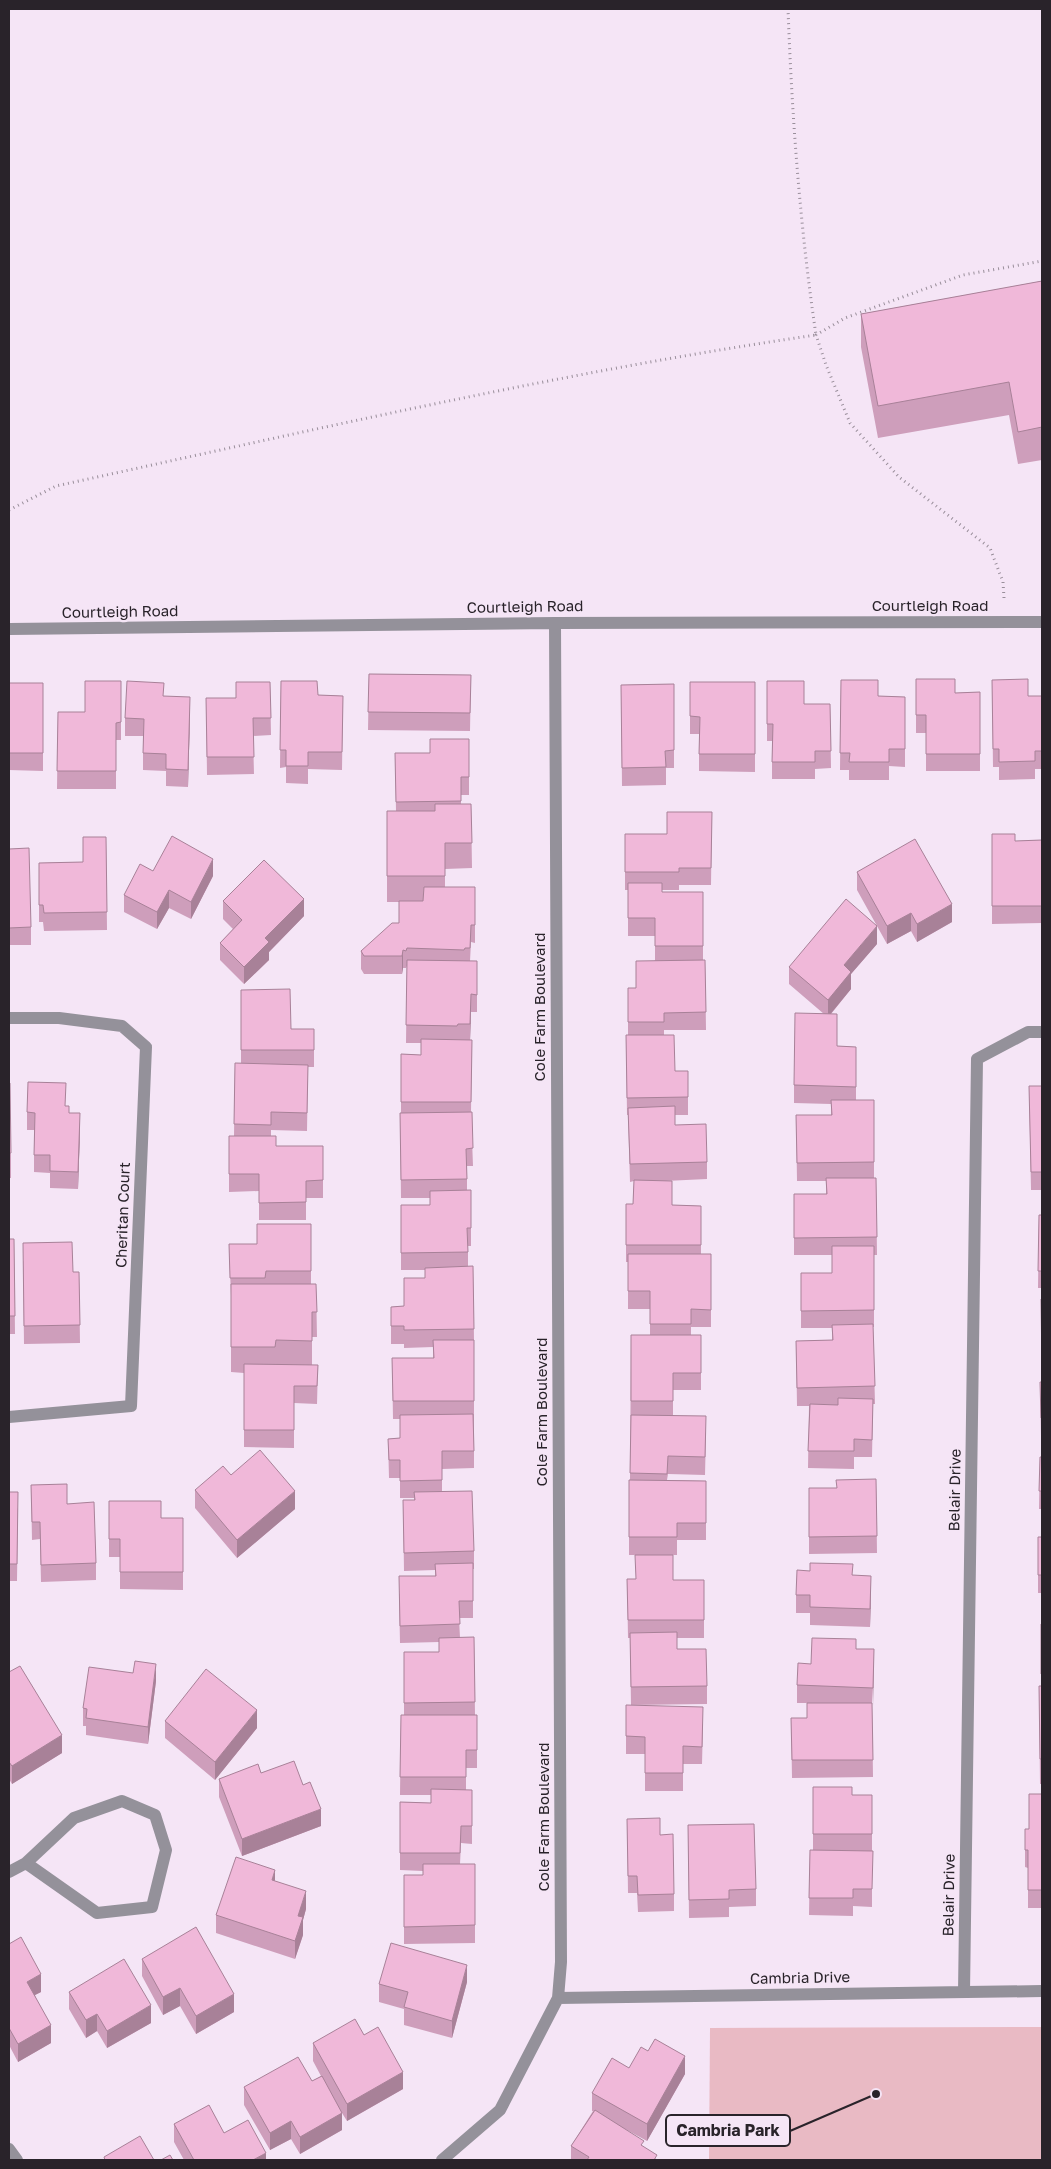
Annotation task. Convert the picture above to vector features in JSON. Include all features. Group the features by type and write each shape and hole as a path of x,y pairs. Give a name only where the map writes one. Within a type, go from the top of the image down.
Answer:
{"street":[{"name":"Courtleigh Road","path":"9,629 555,623 1042,622"},
{"name":"Cole Farm Boulevard","path":"442,2160 500,2110 558,1998 561,1962 555,623"},
{"name":"Cheritan Court","path":"9,1018 59,1018 122,1026 146,1047 131,1406 9,1417"},
{"name":"Belair Drive","path":"964,1992 978,1059 1028,1032 1042,1032"},
{"path":"9,1872 26,1863 74,1818 122,1801 155,1816 166,1850 152,1907 97,1913 26,1863"},
{"name":"Cambria Drive","path":"558,1998 1042,1991"},
{"path":"9,2149 17,2160"}],"path":[{"path":"788,9 790,62 805,259 816,335 826,365 850,423 899,477 990,548 1003,582 1005,622"},
{"path":"9,510 56,486 468,397 706,351 816,335 845,318 963,275 1042,261"}],"shaded area":[{"path":"1042,2027 1042,2160 709,2160 710,2028"}],"building":[{"path":"1042,281 1042,427 1018,432 1009,382 878,406 861,314"},
{"path":"369,674 471,675 470,713 368,712"},
{"path":"916,679 955,679 955,693 980,692 980,754 926,754 926,715 916,715"},
{"path":"1028,679 1028,696 1042,696 1042,751 1035,751 1035,761 999,762 999,749 993,749 992,680"},
{"path":"841,680 878,680 878,696 905,697 905,749 889,749 889,762 849,762 850,753 840,753"},
{"path":"85,681 121,681 121,722 116,723 116,771 57,771 58,712 85,712"},
{"path":"127,681 164,683 163,696 190,697 188,770 166,769 166,754 143,753 144,719 125,718"},
{"path":"281,681 317,681 318,695 343,696 342,752 308,752 308,766 286,766 286,750 280,750"},
{"path":"767,681 804,681 804,704 830,704 831,751 815,751 815,762 772,762 773,724 767,724"},
{"path":"236,682 270,682 271,718 253,718 254,757 207,757 206,698 236,698"},
{"path":"690,682 755,682 755,754 699,754 700,717 690,716"},
{"path":"9,683 43,683 43,753 9,753"},
{"path":"674,684 674,750 665,751 666,767 622,768 621,685"},
{"path":"430,739 469,739 469,777 461,777 461,801 396,802 395,753 430,753"},
{"path":"435,804 471,804 472,843 445,843 445,876 387,876 387,811 435,811"},
{"path":"667,812 712,812 711,868 679,868 679,872 625,872 625,834 667,834"},
{"path":"992,834 1015,834 1015,841 1042,840 1042,906 992,906"},
{"path":"172,836 213,859 191,902 169,890 157,912 124,895 140,864 153,871"},
{"path":"83,837 106,837 107,912 44,913 43,905 39,905 39,863 83,862"},
{"path":"915,839 952,904 917,924 911,913 887,926 857,872"},
{"path":"29,848 31,927 9,928 9,849"},
{"path":"264,860 304,899 265,938 269,942 244,967 220,943 242,920 223,901"},
{"path":"628,883 662,883 662,892 703,892 703,946 655,946 655,918 628,918"},
{"path":"424,887 475,887 475,925 471,925 470,948 465,948 464,950 407,948 406,951 403,950 402,956 364,956 361,951 392,923 399,923 399,901 423,901"},
{"path":"846,899 877,926 844,965 851,972 828,1000 789,967"},
{"path":"407,960 477,961 477,995 471,994 470,1024 458,1024 457,1026 406,1025"},
{"path":"705,960 706,1012 664,1013 664,1022 628,1022 628,988 636,988 636,961"},
{"path":"290,989 291,1029 314,1029 314,1050 241,1050 241,990"},
{"path":"795,1013 837,1014 837,1046 856,1047 856,1087 794,1085"},
{"path":"626,1035 674,1035 675,1071 688,1071 688,1097 627,1098"},
{"path":"421,1039 472,1040 471,1102 401,1102 401,1054 421,1055"},
{"path":"235,1063 308,1065 307,1113 271,1112 271,1125 234,1124"},
{"path":"28,1082 66,1083 65,1106 69,1106 69,1113 80,1113 78,1172 50,1171 50,1155 34,1155 35,1113 27,1112"},
{"path":"10,1083 11,1153 9,1153"},
{"path":"1029,1086 1042,1086 1042,1172 1031,1172"},
{"path":"831,1100 874,1100 874,1162 797,1163 796,1115 832,1115"},
{"path":"675,1106 675,1125 706,1124 707,1162 630,1164 628,1108"},
{"path":"472,1112 473,1148 466,1149 467,1179 401,1180 400,1113"},
{"path":"229,1136 276,1136 276,1146 323,1146 323,1180 306,1181 306,1202 259,1203 259,1174 229,1174"},
{"path":"826,1178 876,1178 877,1237 794,1238 794,1194 827,1194"},
{"path":"634,1180 672,1181 672,1205 701,1206 701,1245 626,1245 626,1204 633,1204"},
{"path":"471,1190 471,1228 467,1228 468,1252 401,1253 401,1205 430,1205 430,1191"},
{"path":"1039,1215 1042,1215 1042,1271 1038,1271"},
{"path":"257,1224 311,1224 311,1271 266,1271 265,1278 230,1278 229,1244 257,1244"},
{"path":"9,1239 14,1239 15,1316 9,1316"},
{"path":"72,1242 73,1272 79,1272 80,1325 24,1326 23,1243"},
{"path":"832,1246 874,1246 874,1310 801,1311 801,1273 832,1273"},
{"path":"628,1254 711,1254 711,1310 691,1309 691,1324 650,1324 650,1291 628,1291"},
{"path":"473,1266 474,1329 404,1330 404,1326 391,1326 391,1307 404,1306 404,1278 425,1278 425,1268"},
{"path":"231,1284 316,1284 317,1312 312,1312 312,1341 276,1340 275,1347 231,1347"},
{"path":"1041,1299 1042,1299 1042,1369"},
{"path":"873,1324 875,1386 797,1388 796,1341 833,1340 832,1325"},
{"path":"631,1335 701,1335 701,1373 673,1373 673,1401 631,1401"},
{"path":"433,1340 474,1340 474,1401 393,1401 392,1358 434,1358"},
{"path":"244,1364 318,1365 317,1386 294,1386 294,1430 244,1430"},
{"path":"1040,1382 1042,1382 1042,1418 1041,1418"},
{"path":"838,1398 873,1399 872,1440 854,1439 854,1451 808,1451 810,1404 838,1405"},
{"path":"473,1414 474,1451 442,1451 442,1480 400,1481 400,1460 389,1460 388,1439 400,1438 400,1415"},
{"path":"631,1415 706,1416 705,1457 668,1456 667,1474 630,1473"},
{"path":"260,1450 295,1491 237,1540 195,1490 223,1466 231,1475"},
{"path":"1040,1457 1042,1457 1042,1491 1039,1491"},
{"path":"876,1479 877,1536 809,1537 809,1488 837,1488 836,1480"},
{"path":"629,1480 706,1481 706,1523 677,1523 677,1537 629,1537"},
{"path":"67,1484 67,1504 94,1502 96,1563 41,1565 40,1522 32,1522 31,1485"},
{"path":"472,1491 474,1551 404,1553 403,1500 415,1500 414,1492"},
{"path":"9,1492 18,1492 17,1564 9,1564"},
{"path":"109,1501 161,1501 161,1518 183,1518 183,1572 120,1572 120,1539 109,1539"},
{"path":"1038,1537 1042,1537 1042,1575 1038,1575"},
{"path":"635,1555 673,1555 673,1580 704,1580 704,1620 628,1620 627,1579 636,1579"},
{"path":"473,1563 473,1601 459,1601 460,1624 400,1626 399,1576 436,1576 435,1564"},
{"path":"810,1563 853,1564 852,1575 871,1576 870,1609 810,1607 810,1595 796,1595 797,1570 810,1571"},
{"path":"1042,1624 1042,1674 1041,1674"},
{"path":"677,1632 677,1649 706,1649 707,1686 631,1687 630,1633"},
{"path":"474,1637 475,1702 404,1703 404,1652 439,1652 439,1638"},
{"path":"812,1638 856,1639 856,1649 874,1649 873,1688 797,1685 798,1663 811,1664"},
{"path":"135,1661 156,1664 148,1727 86,1718 87,1709 83,1708 89,1667 133,1673"},
{"path":"20,1666 62,1735 12,1766 9,1762 9,1672"},
{"path":"206,1669 257,1710 215,1762 165,1721"},
{"path":"1039,1686 1042,1686 1042,1759 1040,1759"},
{"path":"807,1703 872,1703 873,1760 792,1760 791,1718 807,1718"},
{"path":"626,1705 703,1707 702,1747 683,1746 683,1773 645,1773 645,1737 626,1736"},
{"path":"401,1715 477,1715 477,1750 466,1750 466,1777 400,1777"},
{"path":"294,1761 303,1785 310,1782 321,1809 242,1839 219,1779 258,1764 261,1773"},
{"path":"813,1787 852,1787 852,1795 872,1795 872,1834 813,1834"},
{"path":"431,1789 472,1790 472,1826 461,1826 460,1853 400,1853 400,1802 431,1803"},
{"path":"1029,1794 1042,1794 1042,1890 1028,1890 1028,1850 1025,1850 1025,1829 1029,1829"},
{"path":"660,1818 660,1835 673,1834 674,1894 638,1895 637,1876 628,1876 627,1819"},
{"path":"754,1824 756,1889 729,1890 729,1899 689,1900 688,1825"},
{"path":"810,1850 873,1851 872,1889 853,1889 853,1898 809,1898"},
{"path":"236,1857 275,1870 272,1880 306,1891 298,1916 303,1917 295,1941 216,1915"},
{"path":"423,1864 475,1864 475,1925 404,1927 404,1875 423,1875"},
{"path":"196,1927 234,1994 196,2016 180,1988 163,1997 142,1959"},
{"path":"21,1937 41,1974 27,1982 51,2025 18,2044 9,2028 9,1944"},
{"path":"391,1943 467,1965 452,2021 404,2007 408,1992 379,1984"},
{"path":"124,1959 151,2005 107,2031 97,2014 86,2020 69,1992"},
{"path":"355,2019 364,2035 378,2027 403,2072 347,2104 313,2043"},
{"path":"655,2039 685,2056 647,2124 592,2093 612,2058 629,2068 641,2047 648,2051"},
{"path":"298,2057 312,2081 322,2076 342,2113 300,2137 291,2121 270,2133 244,2087"},
{"path":"209,2105 224,2133 248,2120 266,2153 253,2160 194,2160 174,2124"},
{"path":"595,2110 644,2141 641,2145 657,2155 654,2160 587,2160 589,2157 571,2146"},
{"path":"140,2136 154,2160 105,2160 104,2157"},
{"path":"170,2155 173,2160 161,2160"}],"place":[{"name":"Cambria Park","path":"876,2094"}]}
